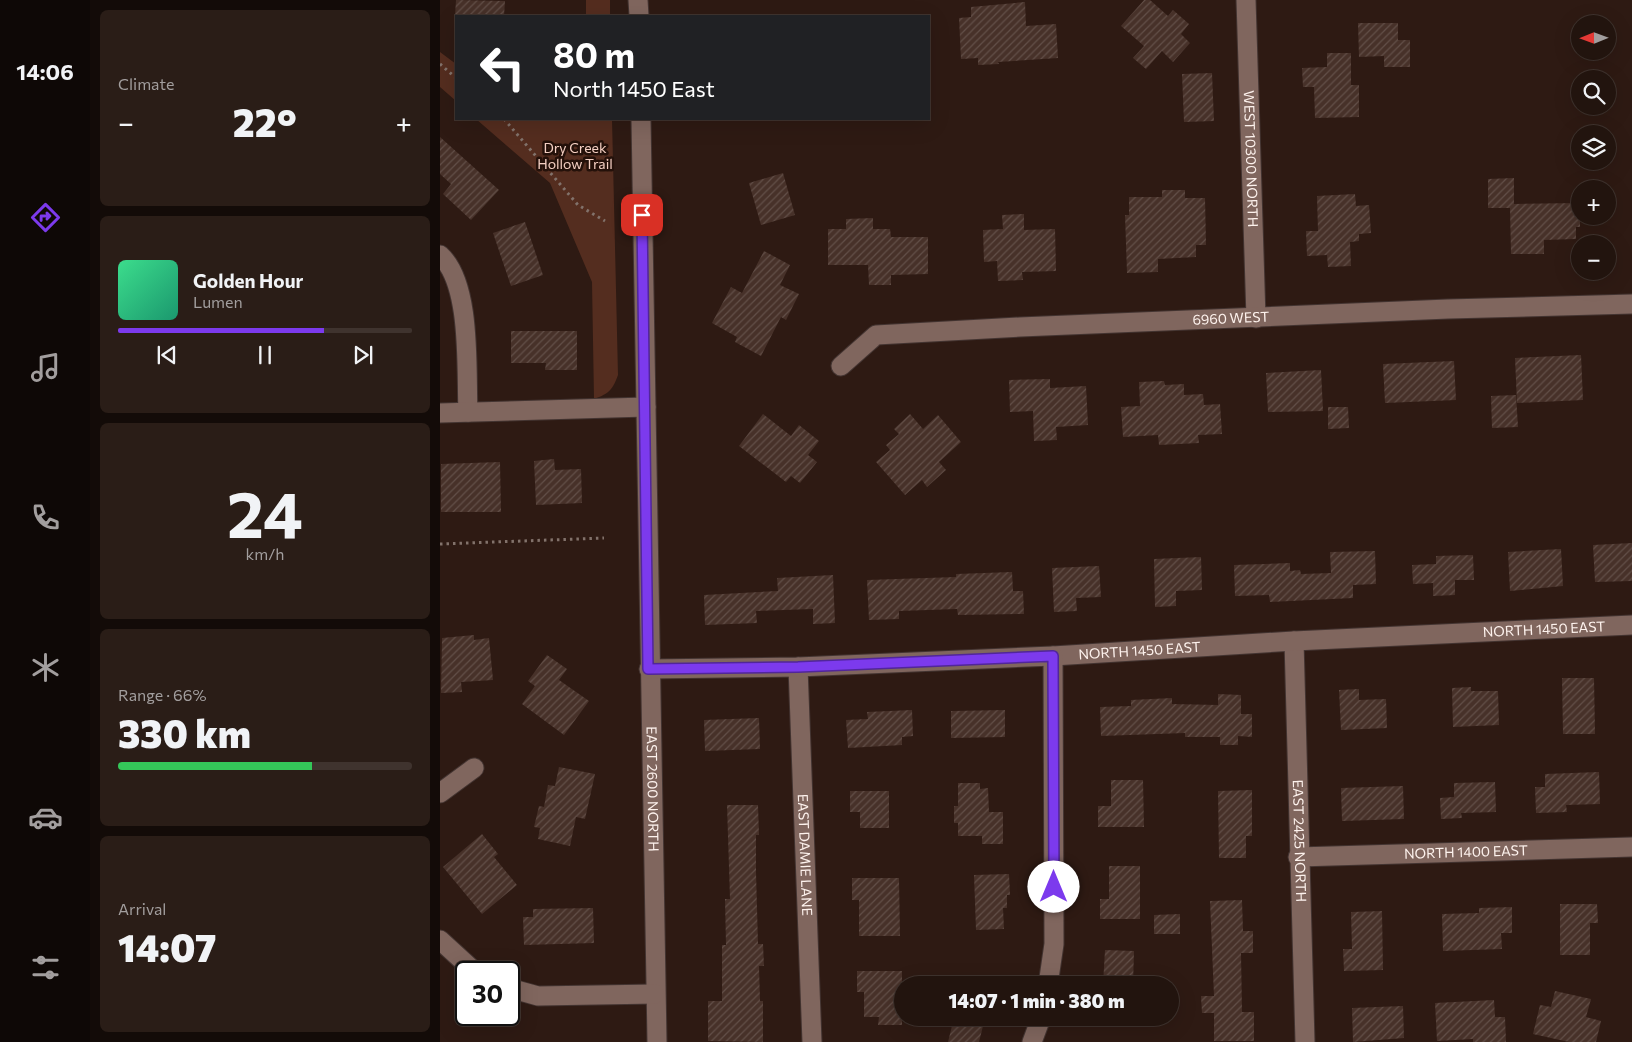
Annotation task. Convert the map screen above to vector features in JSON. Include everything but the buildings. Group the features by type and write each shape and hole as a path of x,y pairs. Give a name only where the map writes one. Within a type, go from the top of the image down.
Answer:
{"street":[{"path":"638,0 639,15"},
{"name":"WEST 10300 NORTH","path":"1246,0 1256,318"},
{"name":"EAST 2600 NORTH","path":"641,120 648,669 657,1042"},
{"path":"440,255 450,264 463,301 468,412"},
{"name":"6960 WEST","path":"841,366 876,335 1020,326 1256,318 1456,308 1632,304"},
{"path":"440,413 646,407"},
{"name":"NORTH 1450 EAST","path":"648,669 798,667 1053,656 1294,641 1632,625"},
{"name":"EAST 2425 NORTH","path":"1294,641 1298,857 1305,1042"},
{"path":"1049,976 1054,944 1053,656"},
{"name":"EAST DAMIE LANE","path":"798,667 812,1042"},
{"path":"440,793 474,768"},
{"name":"NORTH 1400 EAST","path":"1298,857 1632,847"},
{"path":"440,940 463,961"},
{"path":"520,991 538,996 655,994"},
{"path":"1032,1042 1038,1026"}],"path":[{"path":"440,64 455,77"},
{"path":"505,120 578,205 605,221"},
{"path":"440,544 604,538"}],"green space":[{"path":"586,0 610,0 610,15 586,15"},
{"path":"440,52 455,63 455,100 440,87"},
{"name":"Dry Creek Hollow Trail","path":"477,120 612,120 618,375 607,393 594,399 592,282 550,183"}],"route":[{"path":"642,215 648,669 798,667 1053,656 1054,887"}]}
